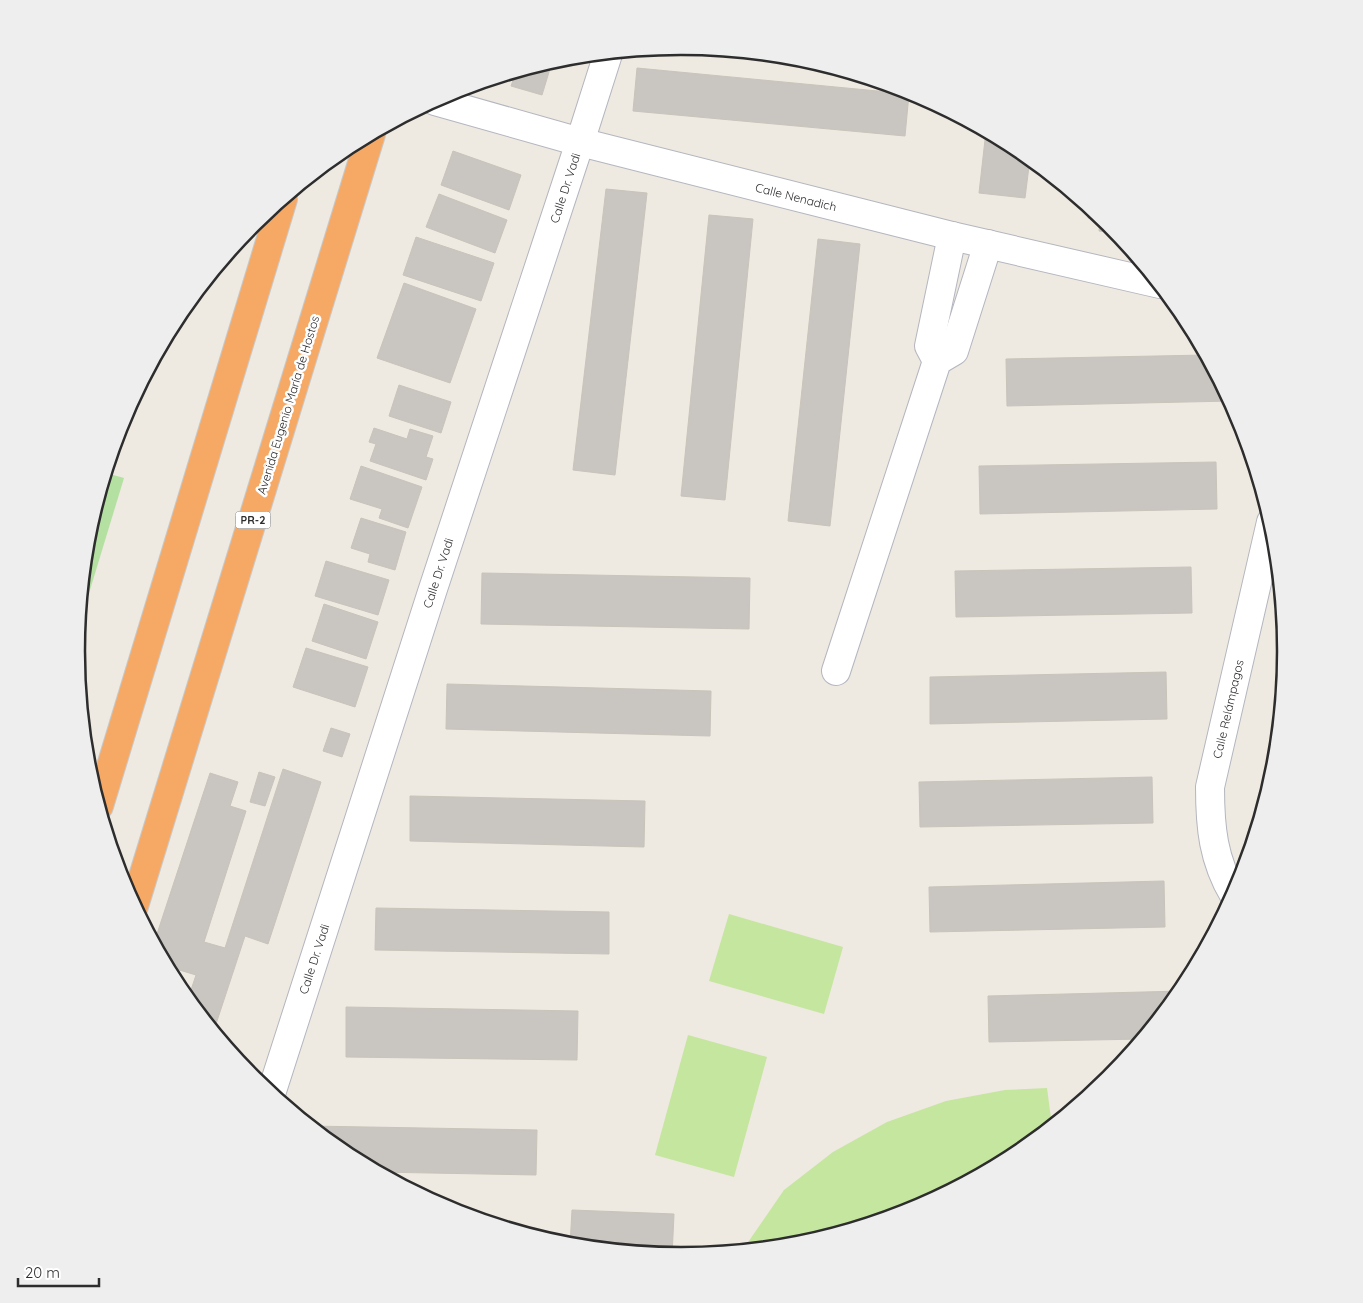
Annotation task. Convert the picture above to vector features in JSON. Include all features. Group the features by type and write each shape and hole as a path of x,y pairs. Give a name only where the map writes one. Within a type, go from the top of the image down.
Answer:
{"highway":[{"name":"Avenida Eugenio María de Hostos","path":"137,895 368,145"},
{"path":"102,795 279,211"}],"street":[{"name":"Calle Dr. Vadi","path":"274,1086 432,592 606,60"},
{"name":"Calle Nenadich","path":"446,103 580,142 952,236 1150,282"},
{"path":"937,361 929,346 952,236"},
{"path":"836,670 937,361 954,351 988,244"},
{"name":"Calle Relámpagos","path":"1230,887 1220,867 1212,838 1210,788 1268,540"}],"green space":[{"path":"112,475 124,478 87,598 96,535 105,497"},
{"path":"729,914 843,947 824,1014 709,981"},
{"path":"688,1035 767,1057 734,1177 655,1155"},
{"path":"1047,1088 1051,1120 980,1168 910,1203 836,1228 798,1237 747,1244 784,1190 833,1152 887,1122 946,1101 1005,1090"}],"building":[{"path":"637,68 887,92 908,99 905,136 633,111"},
{"path":"550,70 542,95 511,86 513,79"},
{"path":"985,138 1029,167 1025,198 979,193"},
{"path":"453,151 521,175 509,210 441,185"},
{"path":"606,189 647,193 615,475 573,470"},
{"path":"439,194 507,220 495,253 426,227"},
{"path":"709,215 753,219 725,500 681,496"},
{"path":"416,237 494,263 481,301 403,275"},
{"path":"818,239 860,244 830,526 788,521"},
{"path":"404,283 476,309 450,383 377,358"},
{"path":"1199,355 1222,401 1007,406 1006,359"},
{"path":"399,385 451,402 441,433 389,416"},
{"path":"374,428 407,439 410,429 433,436 426,457 433,459 426,480 370,461 376,444 369,442"},
{"path":"1216,462 1217,509 980,514 979,466"},
{"path":"361,466 422,487 408,528 379,518 382,509 350,499"},
{"path":"361,518 406,532 395,570 368,562 370,554 351,548"},
{"path":"326,561 389,580 378,615 315,596"},
{"path":"1191,567 1192,613 956,617 955,571"},
{"path":"482,573 750,578 749,629 481,624"},
{"path":"324,604 378,622 366,659 312,641"},
{"path":"306,648 368,667 355,707 293,687"},
{"path":"1166,672 1167,719 930,724 930,677"},
{"path":"447,684 711,691 710,736 446,729"},
{"path":"331,728 350,734 342,757 323,751"},
{"path":"283,769 321,782 268,944 245,936 216,1024 191,990 196,975 177,969 157,934 210,773 238,782 230,806 246,811 204,942 225,948"},
{"path":"259,772 275,777 265,806 250,802"},
{"path":"1152,777 1153,823 920,827 919,782"},
{"path":"410,796 645,801 644,847 410,841"},
{"path":"1164,881 1165,927 930,932 929,887"},
{"path":"376,908 609,912 609,954 375,950"},
{"path":"1171,991 1135,1039 989,1042 988,996"},
{"path":"346,1007 578,1011 577,1060 346,1057"},
{"path":"320,1126 537,1130 536,1175 391,1172"},
{"path":"572,1210 674,1214 672,1248 642,1247 570,1238"}]}
